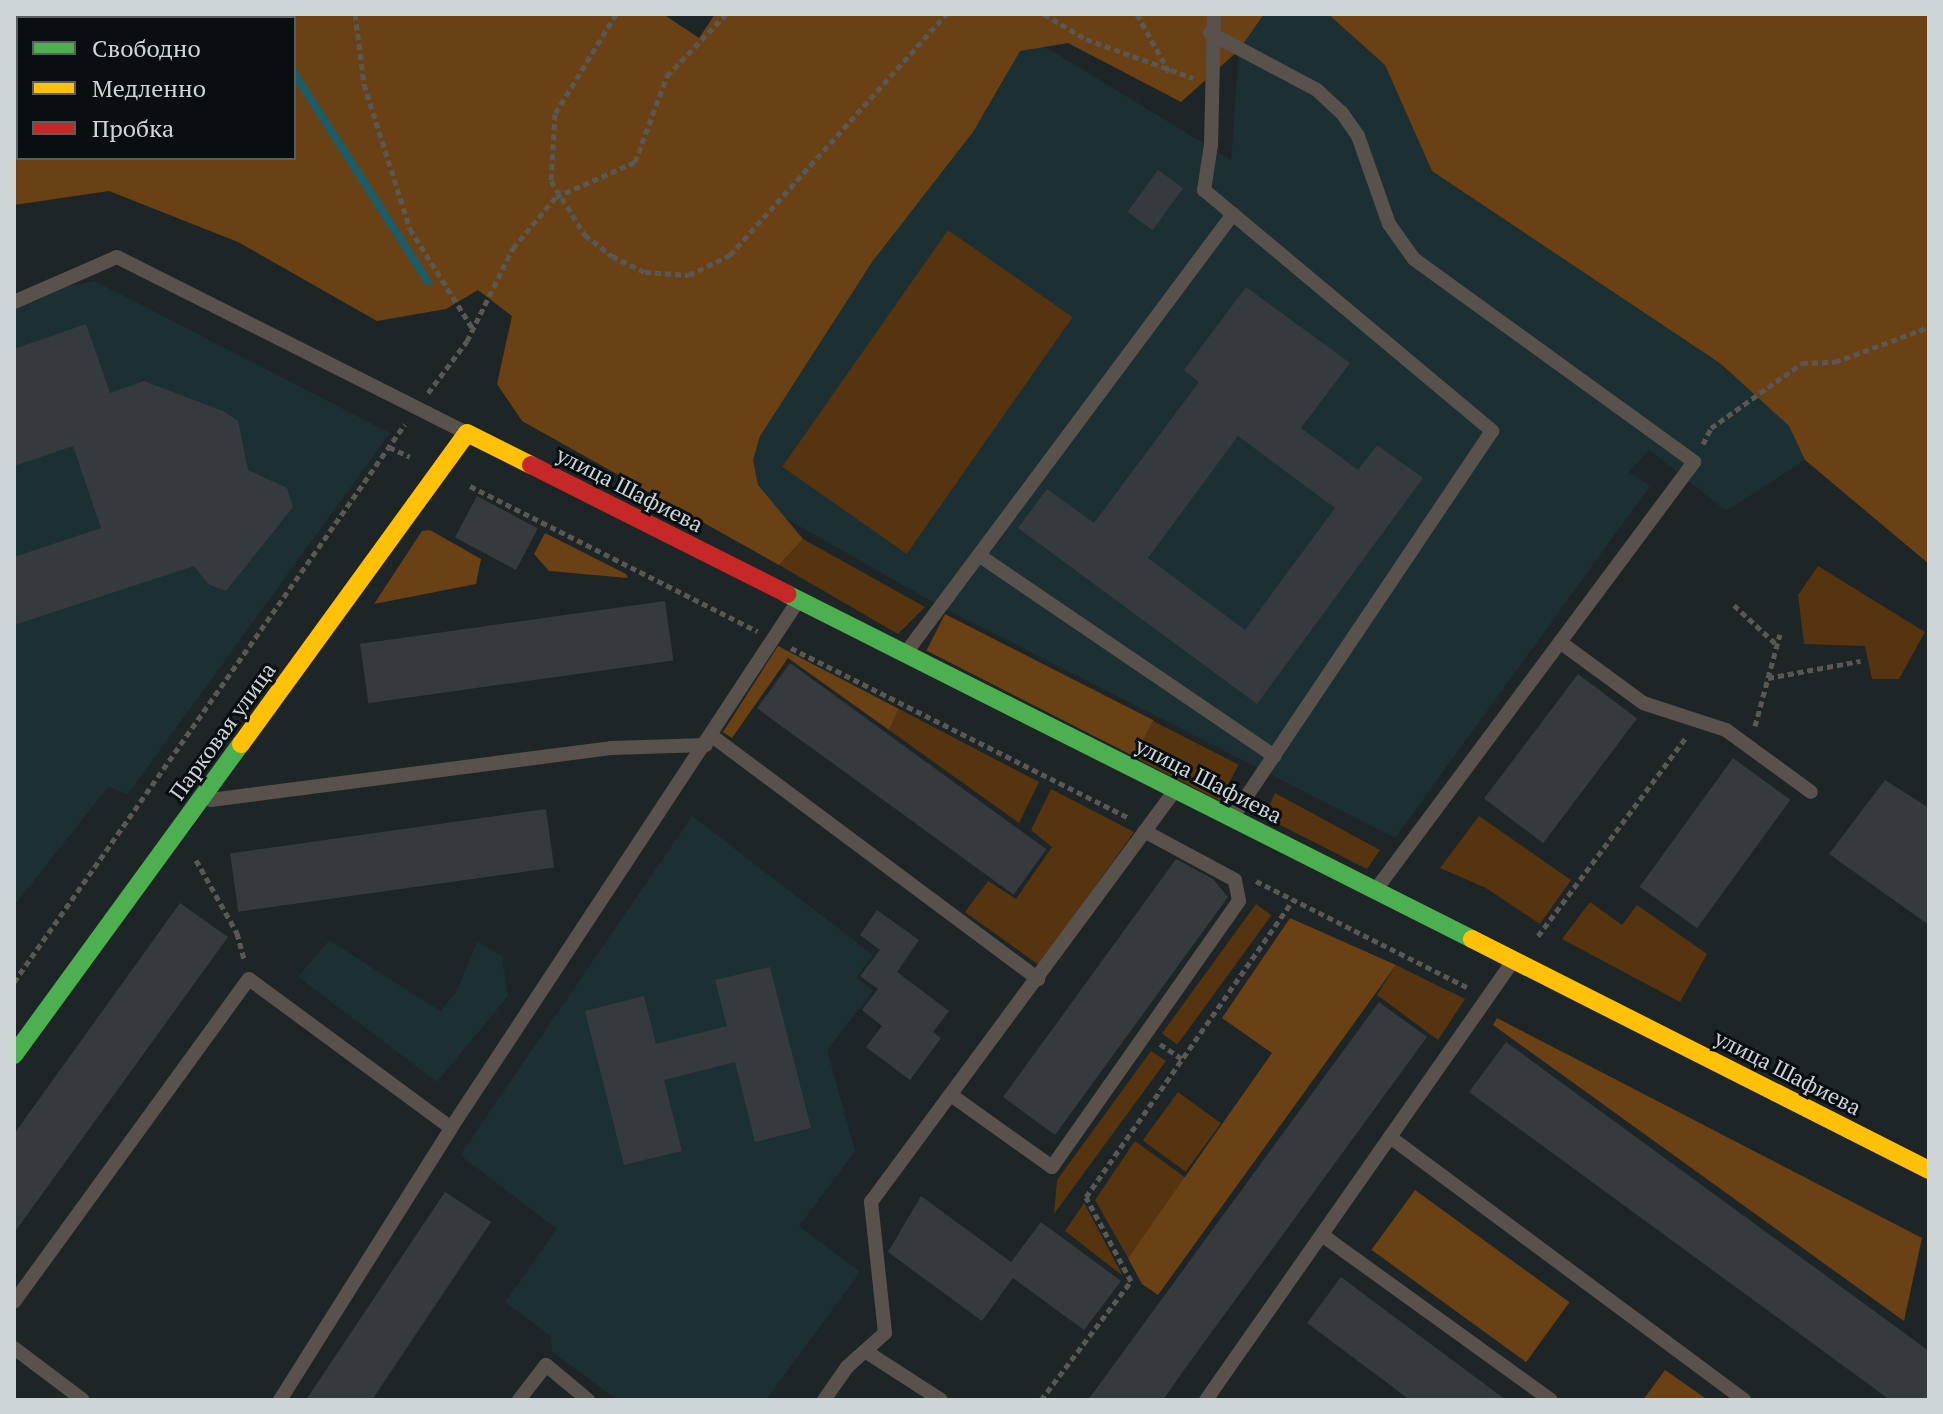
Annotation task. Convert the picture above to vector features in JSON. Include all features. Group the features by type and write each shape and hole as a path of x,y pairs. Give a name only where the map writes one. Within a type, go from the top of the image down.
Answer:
{"street":[{"name":"Парковая улица","path":"14,1055 202,801 467,433"},
{"name":"улица Шафиева","path":"467,433 1929,1170"}],"lane":[{"path":"1214,14 1208,82 1211,145 1204,190 1492,431 1231,818"},
{"path":"1210,33 1317,90 1342,113 1358,136 1389,224 1414,259 1694,462 1375,891"},
{"path":"904,654 1233,214"},
{"path":"14,302 117,257 467,433"},
{"path":"980,556 1274,756"},
{"path":"280,1400 451,1128 709,740 798,600"},
{"path":"1560,642 1643,703 1699,721 1750,746 1811,792"},
{"path":"202,801 611,748 709,740 1038,979"},
{"path":"824,1400 865,1351 885,1333 871,1202 1175,790"},
{"path":"951,1095 1052,1167 1239,901 1235,880 1146,829"},
{"path":"1206,1400 1488,997 1516,962"},
{"path":"14,1302 249,979 451,1128"},
{"path":"1390,1137 1744,1400"},
{"path":"1322,1235 1551,1400"},
{"path":"14,1348 83,1400"},
{"path":"865,1351 941,1400"},
{"path":"519,1400 546,1365 588,1400"}],"path":[{"path":"355,14 364,84 410,229 474,329"},
{"path":"616,14 555,114 549,171 556,197 585,235 612,256 645,272 689,275 730,255 946,14"},
{"path":"14,982 474,329 513,248 556,197 635,162 667,76 726,14"},
{"path":"1044,14 1169,72 1208,82"},
{"path":"1137,14 1169,72"},
{"path":"1694,462 1711,428 1802,363 1835,362 1929,327"},
{"path":"389,447 1146,829"},
{"path":"1734,605 1777,645"},
{"path":"1750,746 1780,634"},
{"path":"1768,678 1860,661"},
{"path":"1516,962 1699,721"},
{"path":"179,829 237,933 249,979"},
{"path":"1245,875 1488,997"},
{"path":"1041,1400 1131,1281 1086,1197 1293,900"}],"shaded area":[{"path":"14,14 663,14 699,38 715,14 1264,14 1239,50 1181,102 1068,43 1020,51 973,132 872,262 760,436 753,460 758,485 803,539 779,565 522,421 497,384 512,316 478,290 446,309 377,321 238,242 109,191 14,205"},
{"path":"1264,14 1328,14 1385,65 1432,171 1721,364 1789,426 1805,460 1726,511 1649,450 1629,472 1650,486 1395,838 940,606 690,464 1016,29 1231,160 1239,50"},
{"path":"1328,14 1929,14 1929,564 1805,460 1789,426 1721,364 1432,171 1385,65"},
{"path":"948,230 1073,317 907,554 782,467"},
{"path":"95,281 390,433 128,794 108,787 14,906 14,297"},
{"path":"430,530 481,559 476,584 374,604 422,531"},
{"path":"545,533 626,574 628,578 549,571 534,554"},
{"path":"803,539 925,607 898,634 779,565"},
{"path":"1818,566 1925,632 1899,679 1872,679 1865,646 1804,644 1798,595"},
{"path":"945,614 1153,720 1135,757 926,651"},
{"path":"778,646 899,709 889,730 788,658 732,738 723,732"},
{"path":"899,709 1039,782 1019,823 889,730"},
{"path":"1153,721 1239,765 1220,801 1134,758"},
{"path":"1051,789 1134,832 1039,965 965,912 988,881 1016,899 1052,847 1031,830"},
{"path":"1275,793 1380,850 1367,869 1264,817"},
{"path":"692,816 873,955 857,977 873,991 827,1050 855,1151 799,1226 860,1272 766,1400 618,1400 552,1352 551,1336 505,1302 557,1229 460,1155"},
{"path":"1479,816 1571,880 1540,924 1486,888 1440,868"},
{"path":"1590,902 1622,925 1637,905 1707,954 1680,1002 1562,939"},
{"path":"1256,904 1271,915 1177,1045 1162,1033"},
{"path":"1290,918 1396,965 1158,1295 1142,1284 1128,1258 1272,1053 1222,1018"},
{"path":"329,940 440,1011 457,991 477,942 502,956 508,996 437,1082 298,977"},
{"path":"1396,965 1465,999 1438,1040 1377,995"},
{"path":"1497,1018 1922,1238 1904,1321 1493,1025"},
{"path":"1151,1051 1166,1061 1054,1214 1057,1180"},
{"path":"1178,1092 1221,1123 1186,1172 1143,1141"},
{"path":"1135,1141 1186,1178 1128,1258 1095,1200"},
{"path":"1415,1190 1570,1302 1526,1362 1372,1250"},
{"path":"1084,1203 1123,1276 1065,1231"},
{"path":"1665,1370 1708,1400 1643,1400"}],"building":[{"path":"1158,170 1183,188 1153,230 1127,212"},
{"path":"1246,287 1350,363 1301,428 1358,470 1377,445 1423,478 1257,704 1018,528 1047,489 1094,523 1199,382 1184,370","holes":["1238,436 1335,508 1245,630 1148,558"]},
{"path":"86,324 110,393 144,381 223,411 238,421 248,470 287,488 293,507 226,591 208,584 194,566 14,625 14,557 101,528 73,446 14,466 14,349"},
{"path":"477,496 538,528 516,570 455,537"},
{"path":"665,601 673,660 368,703 360,644"},
{"path":"790,663 1046,849 1014,895 757,708"},
{"path":"1578,674 1637,719 1543,843 1484,799"},
{"path":"1733,758 1790,800 1697,928 1640,887"},
{"path":"1885,780 1929,808 1929,925 1829,854"},
{"path":"546,809 554,867 238,912 230,853"},
{"path":"1176,859 1213,879 1228,897 1055,1135 1003,1097"},
{"path":"180,903 228,937 14,1233 14,1134"},
{"path":"877,910 919,940 897,972 949,1011 933,1032 941,1038 910,1080 866,1047 882,1026 862,1010 878,989 860,976 880,950 860,935"},
{"path":"770,967 811,1128 755,1142 735,1062 664,1080 682,1151 624,1165 585,1011 644,996 656,1044 727,1026 715,980"},
{"path":"1379,1002 1427,1037 1163,1400 1088,1400"},
{"path":"1506,1042 1929,1351 1929,1400 1890,1400 1469,1092"},
{"path":"445,1192 491,1222 372,1400 306,1400"},
{"path":"921,1196 1011,1262 1041,1222 1121,1281 1084,1330 1013,1278 982,1321 888,1252"},
{"path":"1341,1277 1506,1400 1410,1400 1307,1323"}],"waterway":[{"path":"296,76 428,282"}],"traffic: fast":[{"path":"787,594 1472,939"},
{"path":"14,1055 241,744"}],"traffic: slow":[{"path":"241,744 467,433 531,465"},
{"path":"1472,939 1929,1170"}],"traffic: jam":[{"path":"531,465 787,594"}]}
